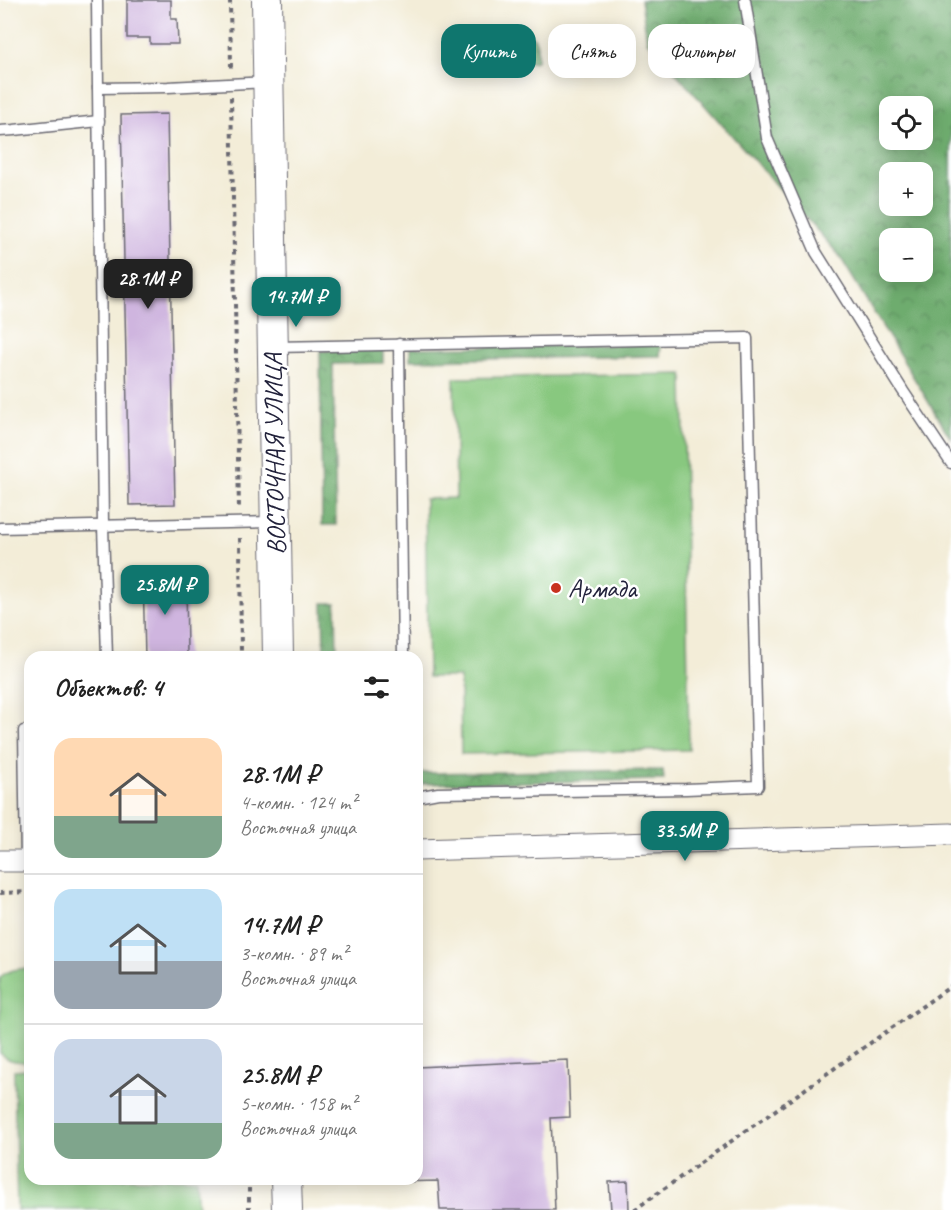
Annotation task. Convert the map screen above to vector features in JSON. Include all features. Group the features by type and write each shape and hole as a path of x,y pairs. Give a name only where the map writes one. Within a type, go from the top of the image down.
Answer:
{"main road":[{"name":"ВОСТОЧНАЯ УЛИЦА","path":"267,0 278,651"},
{"path":"286,1185 287,1210"}],"street":[{"path":"423,850 951,834"},
{"path":"0,861 24,861"}],"lane":[{"path":"97,0 103,526 107,651"},
{"path":"746,0 767,138 816,252 951,464"},
{"path":"98,88 268,82"},
{"path":"0,131 99,121"},
{"path":"273,347 747,338 758,786 438,793 423,796"},
{"path":"399,344 403,651"},
{"path":"0,528 276,522"}],"path":[{"path":"230,0 241,651"},
{"path":"0,893 24,892"},
{"path":"634,1210 951,986"},
{"path":"249,1185 249,1210"}],"green space":[{"path":"641,0 951,0 951,439 839,255 680,78 755,78 755,24 648,24 648,42"},
{"path":"661,344 660,356 410,360 410,348"},
{"path":"383,350 383,363 333,364 336,525 322,525 320,351"},
{"name":"Армада","path":"683,374 689,750 461,754 460,677 428,677 425,499 456,498 454,378"},
{"path":"323,603 336,603 337,651 324,651"},
{"path":"663,770 664,780 423,784 423,773"},
{"path":"24,969 24,1062 10,1060 0,1053 0,978 8,972"},
{"path":"24,1069 24,1185 196,1185 198,1210 17,1210 14,1070"}],"building":[{"path":"127,0 171,0 171,19 177,19 178,44 150,44 150,38 127,38"},
{"path":"167,114 175,504 129,505 121,115"},
{"path":"143,575 186,575 187,651 145,651"},
{"path":"568,1060 570,1117 551,1118 555,1210 440,1210 438,1181 423,1181 423,1067"},
{"path":"628,1181 629,1210 611,1210 609,1182"}],"place":[{"name":"Армада","path":"556,588"}]}
